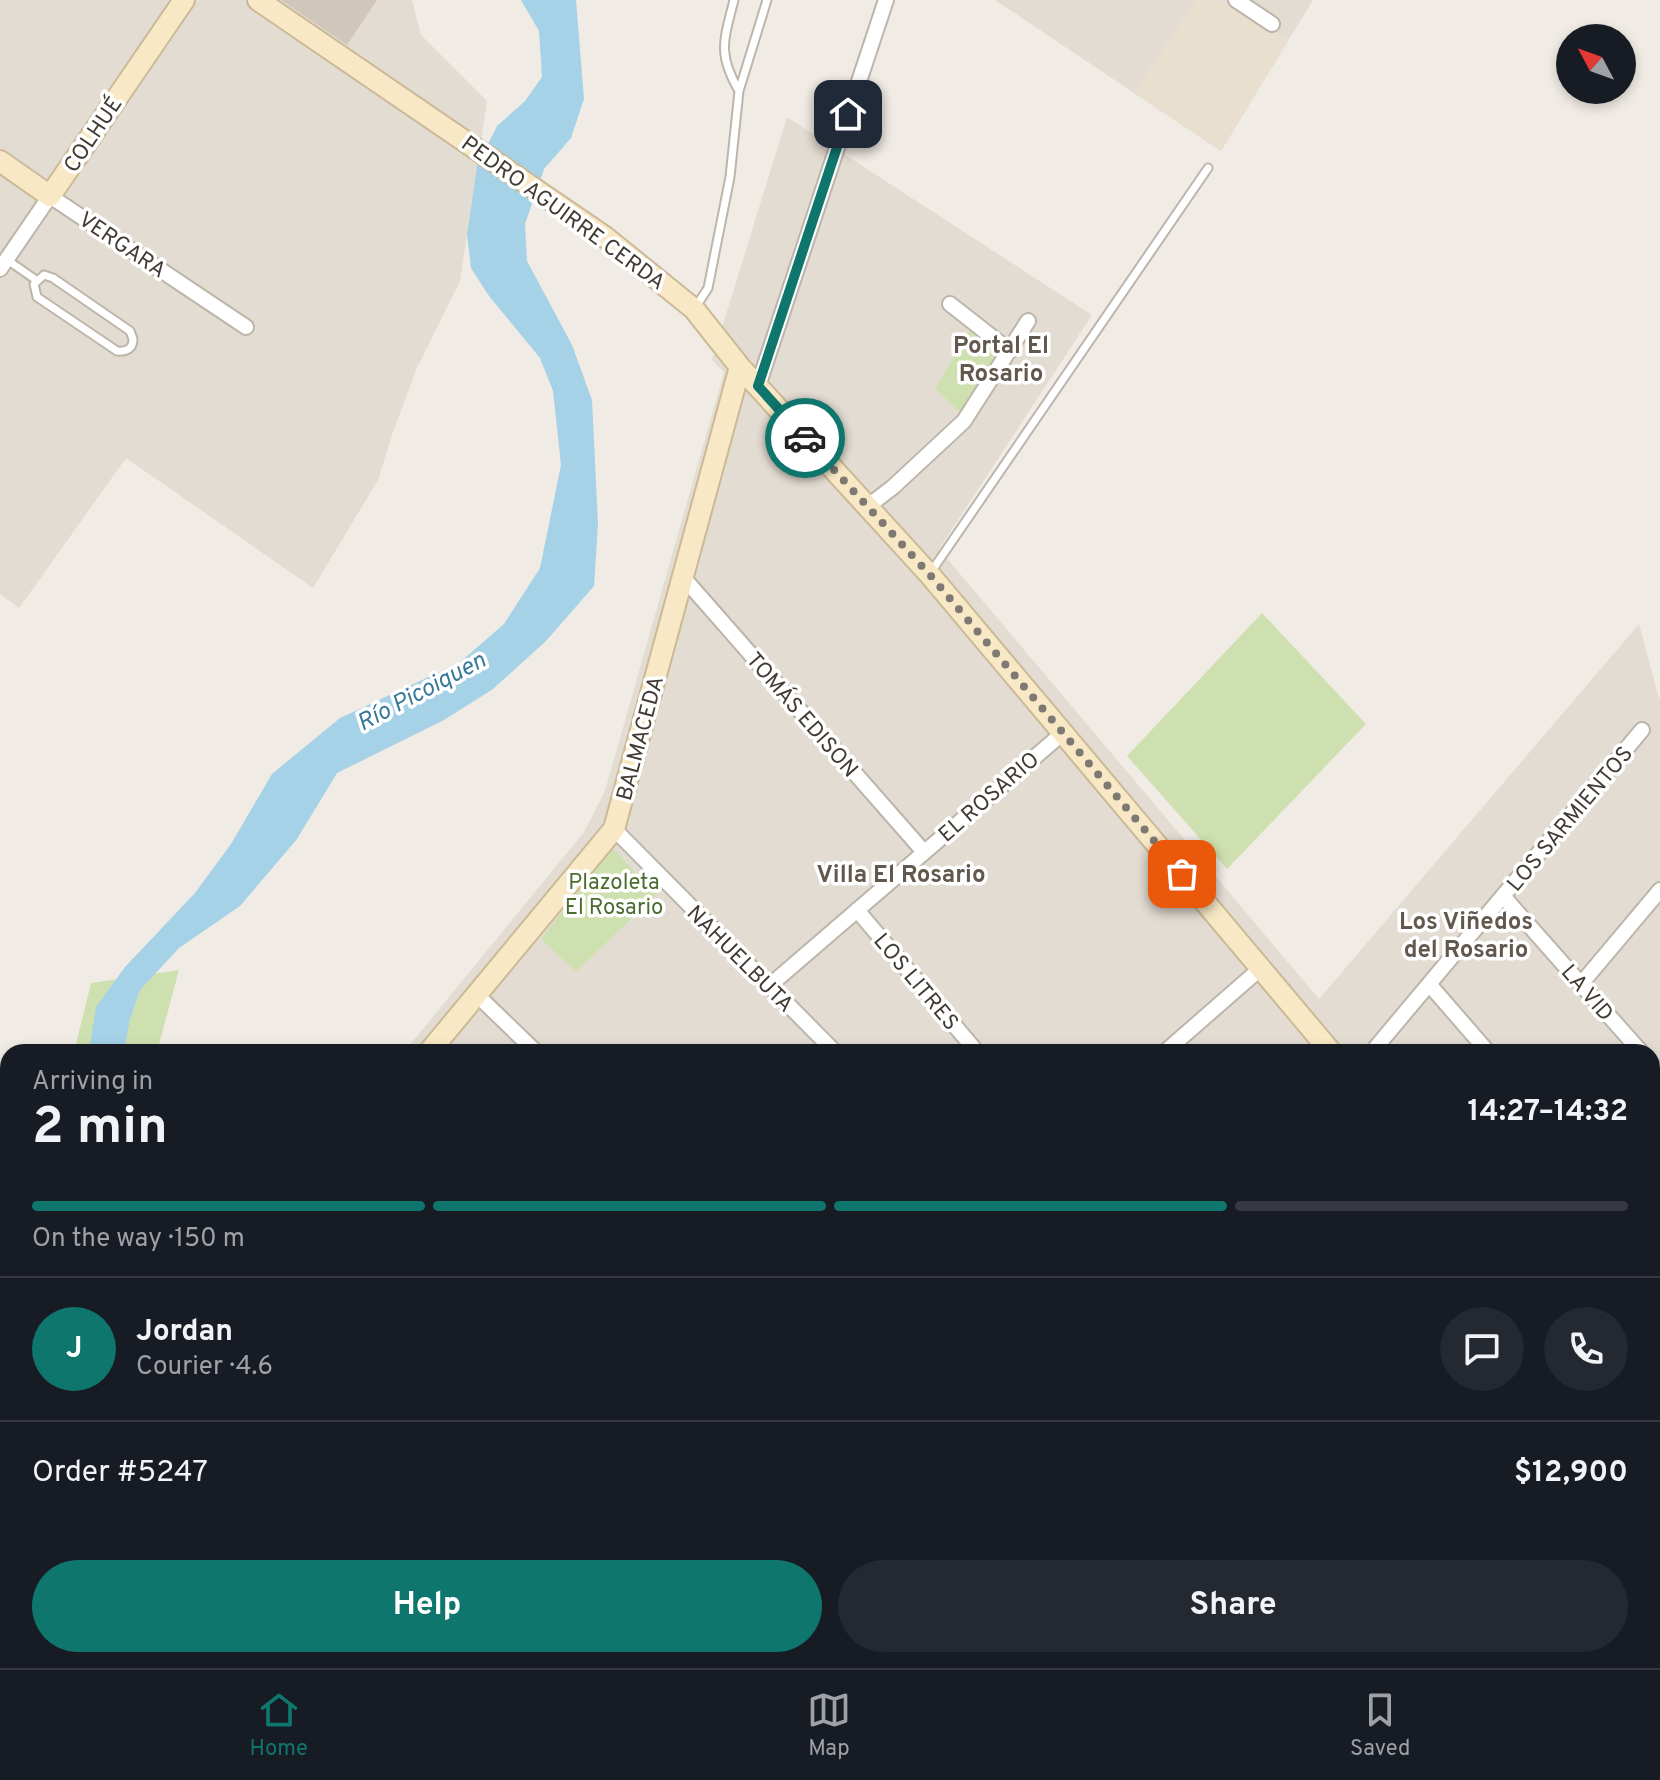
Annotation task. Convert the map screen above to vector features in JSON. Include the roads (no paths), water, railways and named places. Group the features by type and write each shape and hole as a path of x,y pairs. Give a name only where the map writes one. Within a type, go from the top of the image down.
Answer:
{"main road":[{"name":"COLHUÉ","path":"50,196 184,0"},
{"name":"PEDRO AGUIRRE CERDA","path":"258,0 605,237 694,309 740,367 930,575 1324,1044"},
{"name":"VERGARA","path":"0,161 50,196"},
{"name":"BALMACEDA","path":"435,1044 614,829 740,367"}],"street":[{"path":"758,386 886,0"},
{"path":"1236,0 1272,24"},
{"name":"COLHUÉ","path":"3,264 50,196"},
{"name":"VERGARA","path":"50,196 246,327"},
{"path":"950,304 1010,351"},
{"path":"867,507 964,421 1028,321"},
{"name":"TOMÁS EDISON","path":"682,576 924,852"},
{"name":"LOS SARMIENTOS","path":"1379,1044 1642,730"},
{"name":"EL ROSARIO","path":"768,987 1064,732"},
{"name":"NAHUELBUTA","path":"614,829 827,1044"},
{"path":"1581,984 1660,890"},
{"name":"LA VID","path":"1503,896 1634,1044"},
{"name":"LOS LITRES","path":"857,910 970,1044"},
{"path":"1174,1044 1261,968"},
{"path":"1429,984 1481,1044"},
{"path":"476,994 528,1044"}],"lane":[{"path":"734,0 722,46 727,72 739,91"},
{"path":"694,309 708,288 730,177 739,91 767,0"},
{"path":"930,575 1208,168"},
{"path":"3,264 36,280"},
{"path":"44,275 53,278 130,331 133,339 131,347 117,351 37,297 33,289 36,280 44,275"}],"water":[{"name":"Río Picoiquen","path":"521,0 576,0 584,99 571,138 544,169 525,224 527,261 572,345 592,400 598,524 594,586 546,641 493,689 444,720 337,773 297,839 240,906 179,948 140,990 125,1044 90,1044 96,1007 125,967 195,893 231,844 272,774 340,718 459,663 504,624 540,568 561,465 553,391 540,358 489,296 471,268 467,235 477,166 497,126 525,101 542,77 539,31"}],"district":[{"name":"Portal El Rosario","path":"1001,359"},
{"name":"Villa El Rosario","path":"901,874"},
{"name":"Los Viñedos del Rosario","path":"1466,935"}],"park label":[{"name":"Plazoleta El Rosario","path":"614,894"}]}
